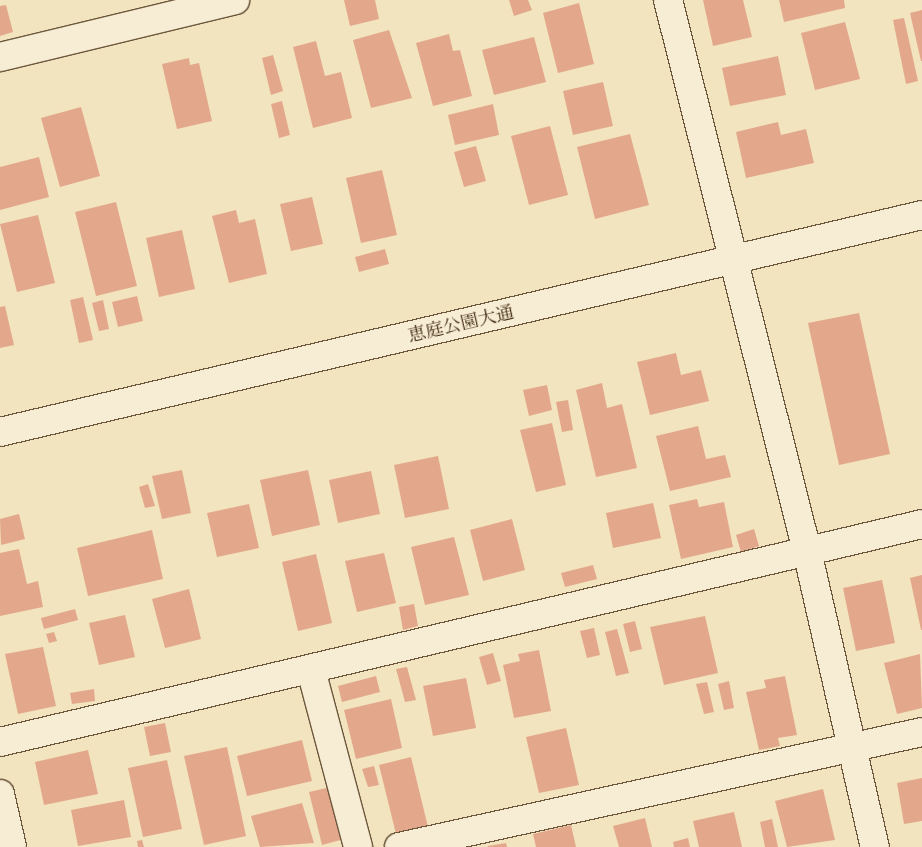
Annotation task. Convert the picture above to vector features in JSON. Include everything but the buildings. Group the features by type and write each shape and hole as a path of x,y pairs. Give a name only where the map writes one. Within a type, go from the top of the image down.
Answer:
{"street":[{"path":"0,56 235,0"},
{"path":"668,0 732,262 806,551 851,748 876,847"},
{"name":"恵庭公園大通","path":"0,432 732,262 922,215"},
{"path":"0,742 922,524"},
{"path":"311,670 358,847"},
{"path":"399,847 922,732"},
{"path":"0,794 12,847"}]}
